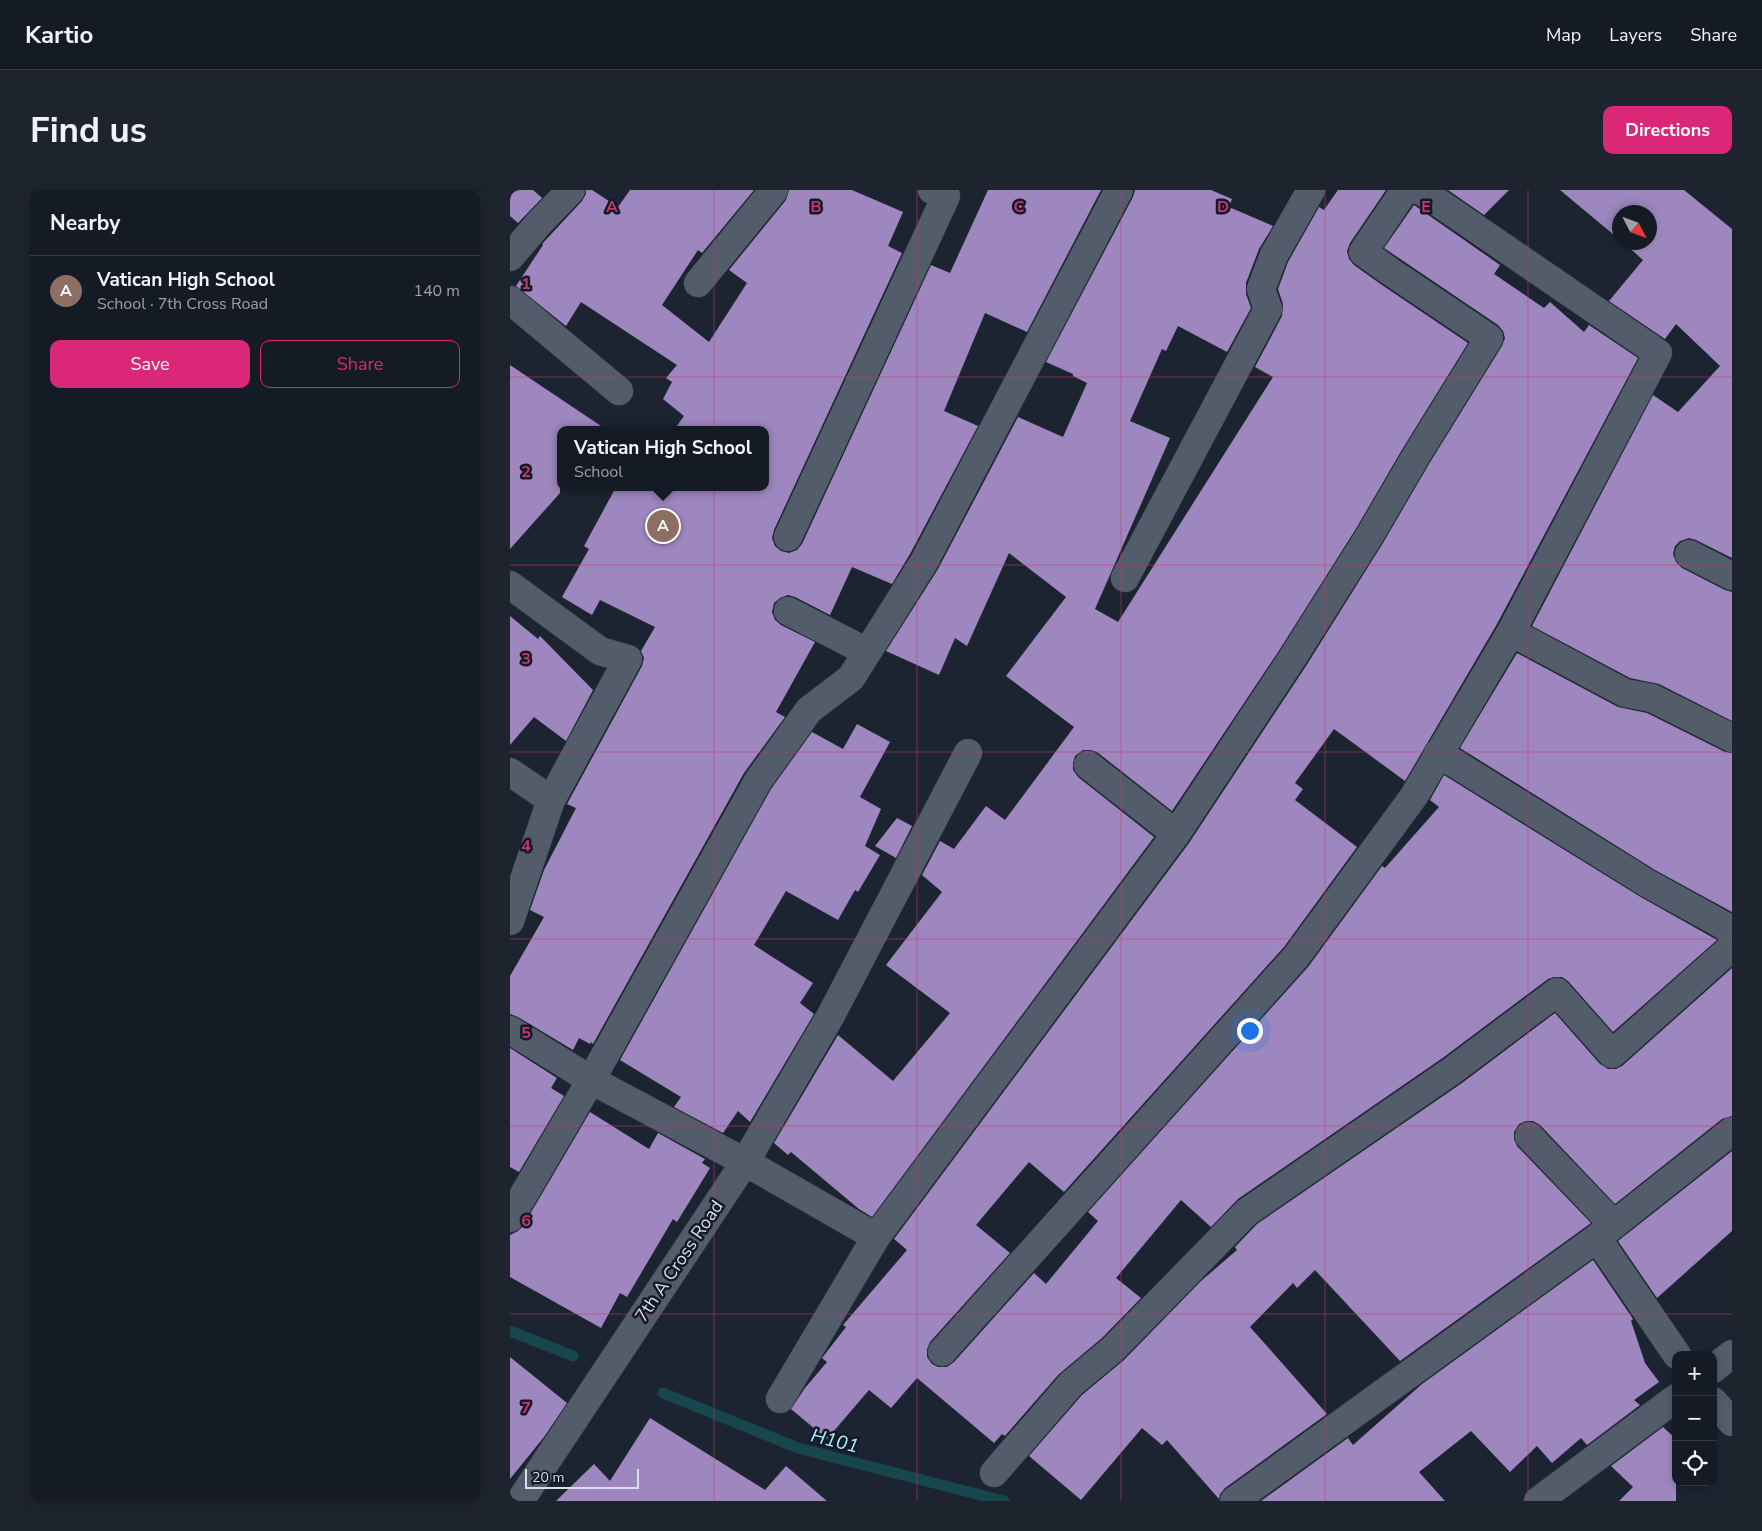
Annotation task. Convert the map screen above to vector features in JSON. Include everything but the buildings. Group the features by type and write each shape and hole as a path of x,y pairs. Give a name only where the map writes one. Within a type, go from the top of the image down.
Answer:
{"street":[{"path":"510,257 571,190"},
{"path":"698,283 774,190"},
{"path":"510,1218 591,1080 758,782 810,710 851,678 924,562 1119,190"},
{"path":"1125,578 1268,309 1261,290 1274,255 1311,190"},
{"path":"780,1399 876,1237 1176,834 1334,592 1489,338 1364,252 1405,190"},
{"path":"942,1352 1296,957 1414,796 1511,632 1658,353 1420,190"},
{"path":"788,537 943,192"},
{"path":"510,300 619,391"},
{"path":"1689,554 1732,576"},
{"path":"510,585 600,651 628,659 551,800 510,921"},
{"path":"788,611 867,652"},
{"path":"1511,632 1625,693 1652,698 1732,738"},
{"name":"7th A Cross Road","path":"520,1501 745,1162 830,1017 968,752"},
{"path":"1438,753 1648,883 1732,930"},
{"path":"1088,765 1176,834"},
{"path":"510,772 551,800"},
{"path":"994,1473 1071,1384 1113,1349 1247,1212 1453,1070 1557,992 1612,1054 1732,947"},
{"path":"510,1030 591,1080 745,1162 876,1237"},
{"path":"1234,1501 1606,1232 1732,1131"},
{"path":"1528,1136 1606,1232 1676,1351"},
{"path":"1717,1366 1732,1354"},
{"path":"1538,1501 1568,1492 1672,1401"},
{"path":"1717,1405 1732,1422"}],"waterway":[{"name":"H101","path":"510,1331 573,1356"},
{"name":"H101","path":"663,1393 798,1448 1004,1501"}],"place":[{"name":"Vatican High School","path":"663,526"}]}
